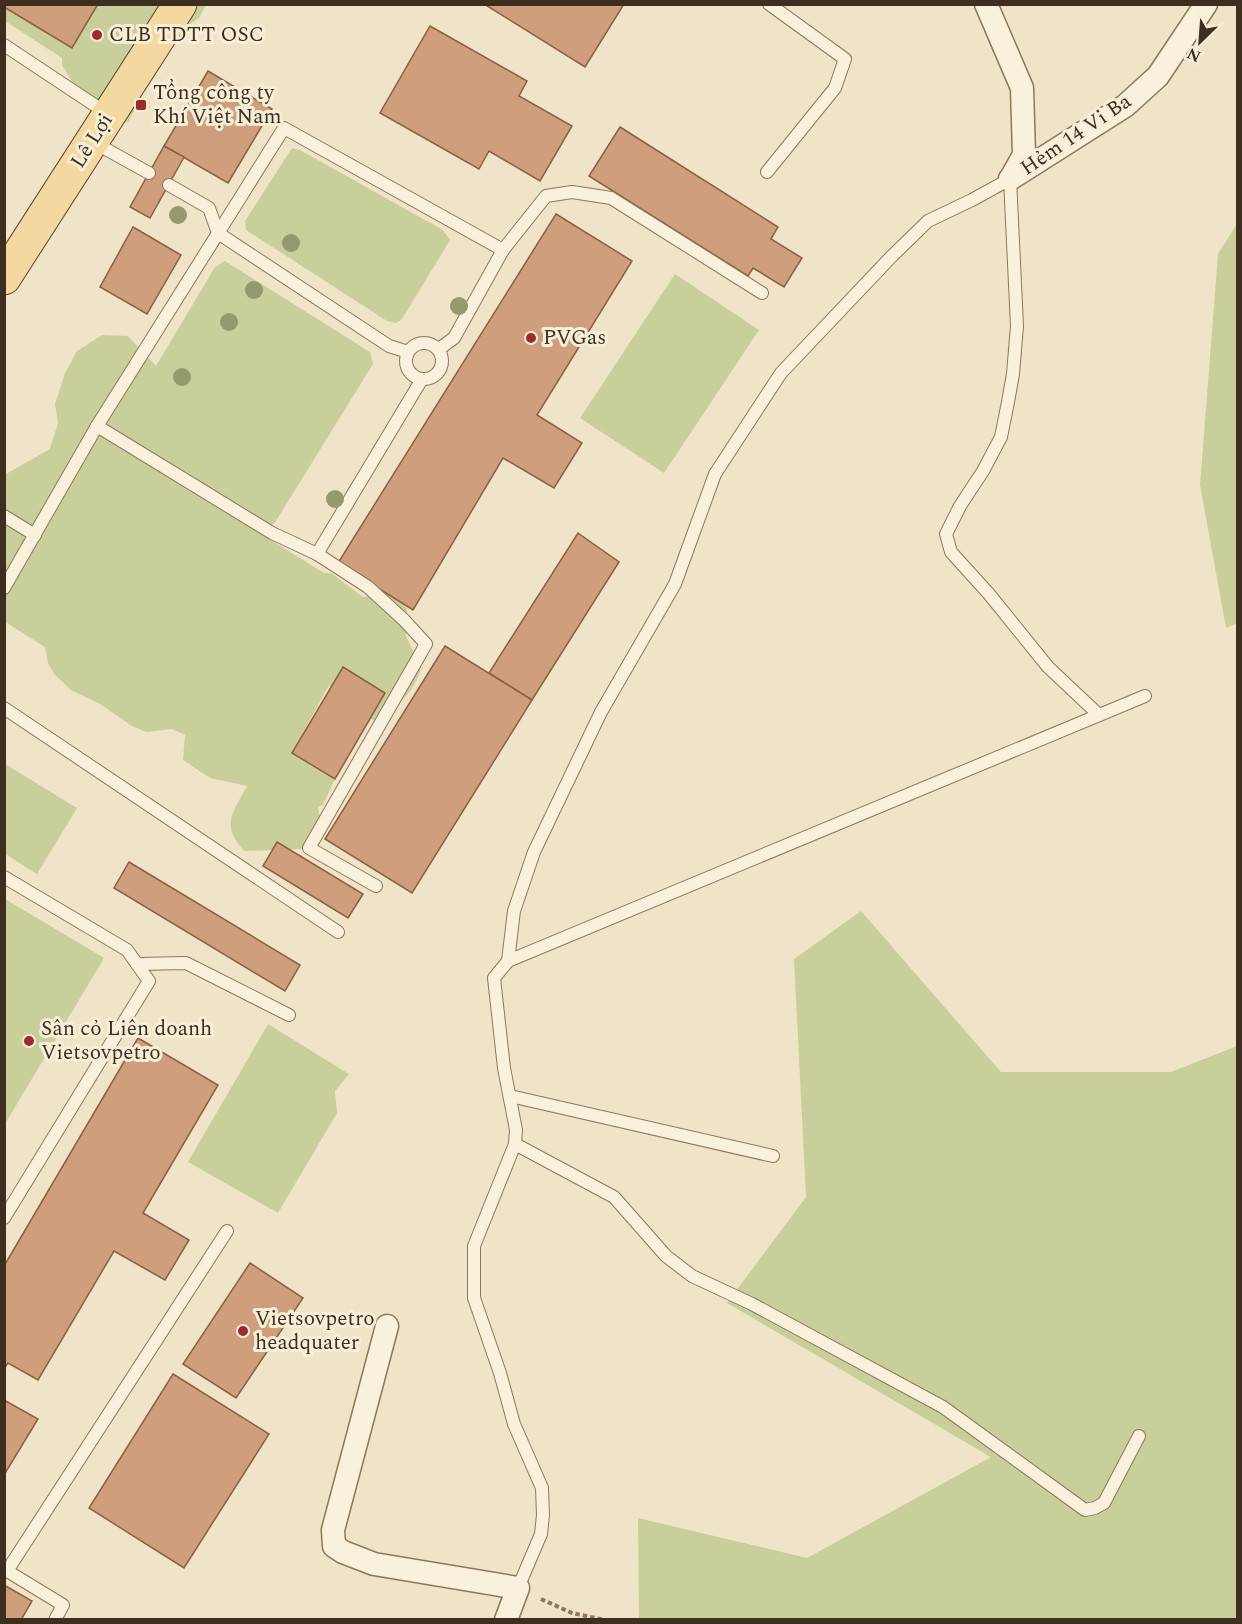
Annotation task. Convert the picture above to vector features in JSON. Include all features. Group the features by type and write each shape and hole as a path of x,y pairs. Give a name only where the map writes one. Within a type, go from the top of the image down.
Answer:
{"main road":[{"name":"Lê Lợi","path":"4,278 180,4"}],"street":[{"path":"986,4 1022,88 1024,155 1010,179"},
{"name":"Hẻm 14 Vi Ba","path":"1010,179 1125,106 1158,76 1206,4"},
{"path":"387,1326 333,1530 334,1546 374,1564 518,1588 506,1620"}],"lane":[{"path":"767,172 835,88 845,59 769,4"},
{"path":"4,45 101,128 149,173"},
{"path":"4,588 96,426 284,128 502,250"},
{"path":"508,961 514,911 534,852 601,712 675,584 715,474 782,373 891,257 928,221 1010,179 1017,326 1010,393 1001,437 946,534 951,552 989,594 1048,667 1099,715"},
{"path":"169,185 209,208 218,233 389,346 408,352"},
{"path":"439,349 454,338 502,250 546,196 572,192 611,198 762,293"},
{"path":"429,343 439,349 443,361 442,367 434,376 422,379 416,377 408,368 406,362 408,352 417,344 429,343"},
{"path":"317,554 422,379"},
{"path":"96,426 272,533 317,554 368,587 426,644 309,848 376,886"},
{"path":"4,516 35,535"},
{"path":"518,1588 541,1534 542,1488 514,1424 500,1373 474,1298 474,1246 515,1144 516,1130 498,1023 494,978 508,961 1145,696"},
{"path":"4,708 338,932"},
{"path":"4,877 127,950 149,981 4,1218"},
{"path":"137,964 186,963 289,1016"},
{"path":"510,1096 773,1156"},
{"path":"515,1144 614,1197 666,1256 692,1276 752,1304 943,1407 1086,1510 1104,1503 1139,1436"},
{"path":"55,1620 63,1605 6,1570 227,1231"}],"path":[{"path":"518,1588 572,1613 605,1620"}],"green space":[{"path":"206,5 199,18 179,32 143,79 142,96 128,122 111,128 95,120 62,65 62,58 5,21 4,7"},
{"path":"292,148 300,150 443,230 450,240 402,319 396,323 387,321 246,230 245,221"},
{"path":"1237,224 1238,623 1226,628 1200,485 1218,254"},
{"path":"225,261 370,352 373,364 274,524 267,525 158,470 324,573 331,573 363,597 391,593 407,608 406,636 421,668 409,693 375,721 337,702 329,685 292,753 335,779 323,805 318,807 320,817 303,849 244,851 232,833 231,819 247,786 210,778 183,760 185,735 172,729 146,732 132,726 100,704 71,690 54,674 48,663 45,647 5,622 4,495 6,474 50,449 58,423 55,404 65,373 77,351 102,335 128,336 156,366 215,267"},
{"path":"675,274 759,330 664,473 580,418"},
{"path":"5,764 77,808 37,874 5,854"},
{"name":"Sân cỏ Liên doanh Vietsovpetro","path":"5,899 104,958 5,1124"},
{"path":"861,911 1001,1072 1171,1072 1237,1046 1237,1619 639,1619 638,1518 807,1558 991,1457 727,1303 806,1197 794,959"},
{"path":"268,1024 349,1074 335,1091 337,1113 278,1213 188,1162"}],"building":[{"path":"4,4 98,4 72,48 4,7"},
{"path":"484,4 624,4 585,67"},
{"path":"430,26 527,81 519,96 572,126 540,181 489,151 479,169 380,113"},
{"path":"208,71 272,109 228,183 164,146"},
{"path":"620,127 778,227 771,239 802,258 784,287 753,268 748,276 589,176"},
{"path":"164,146 184,157 150,218 130,207"},
{"name":"PVGas","path":"556,214 632,261 537,415 582,443 554,488 503,458 413,610 338,563"},
{"path":"133,227 181,255 147,314 100,287"},
{"path":"578,533 619,562 532,700 489,673"},
{"path":"445,646 532,700 412,893 325,839"},
{"path":"343,667 385,693 335,779 292,753"},
{"path":"277,842 363,894 348,918 263,866"},
{"path":"129,862 300,965 285,991 114,888"},
{"path":"138,1038 218,1085 143,1213 189,1240 165,1280 114,1251 38,1380 8,1363 4,1369 4,1266"},
{"name":"Vietsovpetro headquater","path":"250,1263 303,1298 236,1398 183,1364"},
{"path":"173,1374 269,1434 184,1568 89,1508"},
{"path":"4,1400 38,1419 4,1475"},
{"path":"4,1585 32,1601 21,1620 4,1620"}],"place":[{"name":"CLB TDTT OSC","path":"97,35"},
{"name":"Tổng công ty Khí Việt Nam","path":"141,105"},
{"name":"PVGas","path":"531,338"},
{"name":"Sân cỏ Liên doanh Vietsovpetro","path":"29,1041"},
{"name":"Vietsovpetro headquater","path":"243,1331"}]}
